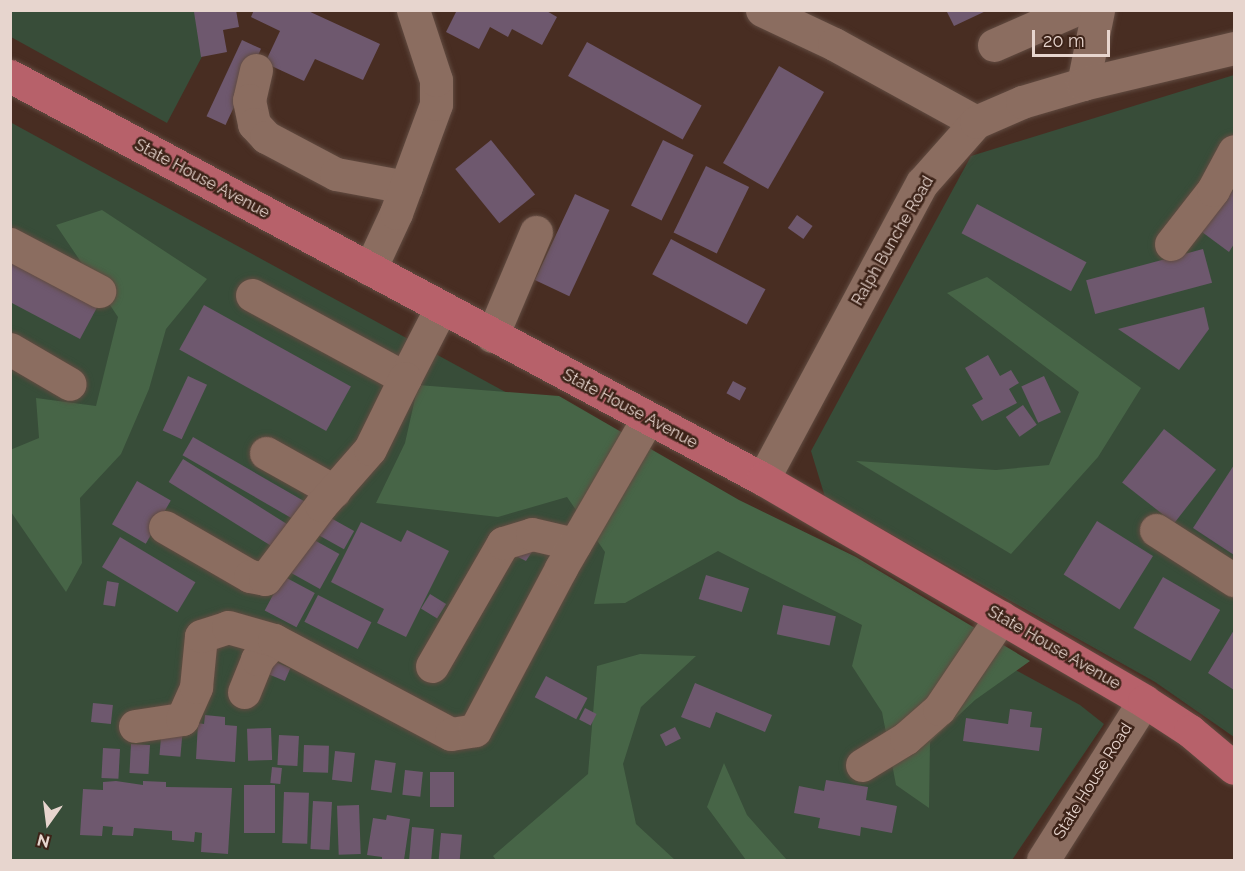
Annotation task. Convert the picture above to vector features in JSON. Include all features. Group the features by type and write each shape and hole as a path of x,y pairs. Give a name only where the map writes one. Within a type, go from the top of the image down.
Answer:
{"main road":[{"name":"State House Avenue","path":"10,76 763,479 1144,701 1190,731 1234,768"}],"street":[{"path":"370,269 406,187 436,104 436,80 413,10"},
{"path":"762,10 834,44 976,122"},
{"path":"994,45 1074,10"},
{"path":"1083,84 1098,10"},
{"name":"Ralph Bunche Road","path":"763,479 922,183 976,122 1022,102 1083,84 1234,48"},
{"path":"256,69 249,100 254,124 266,137 336,174 406,187"},
{"path":"1171,244 1213,190 1234,151"},
{"path":"492,336 536,232"},
{"path":"10,244 99,291"},
{"path":"252,296 405,378"},
{"path":"165,527 250,576 265,579 370,448 441,308"},
{"path":"10,349 70,384"},
{"path":"135,726 182,719 196,687 201,636 228,627 274,640 451,734 475,730 575,544 648,418"},
{"path":"266,453 334,491"},
{"path":"1156,530 1234,580"},
{"path":"432,666 503,543 532,534 575,544"},
{"path":"862,765 906,738 939,709 1001,617"},
{"path":"244,692 257,659 274,640"},
{"name":"State House Road","path":"1043,861 1144,701"}],"green space":[{"path":"11,11 226,11 167,123 11,37"},
{"path":"1234,75 1234,737 1155,682 825,497 811,451 971,156"},
{"path":"10,122 1080,705 1104,724 1012,860 11,860"},
{"path":"102,210 207,279 166,329 149,389 121,454 80,498 82,563 66,592 11,512 10,450 39,438 36,398 96,406 118,317 56,225"},
{"path":"987,277 1141,388 1098,457 1011,554 856,461 996,470 1049,465 1079,392 947,293"},
{"path":"418,385 559,396 739,500 856,557 1030,661 975,700 930,742 929,808 896,785 882,712 852,666 862,625 718,551 625,603 594,604 605,552 567,497 498,517 376,503 405,443"},
{"path":"640,654 696,656 641,707 623,764 636,824 675,860 496,860 493,856 588,774 597,666"},
{"path":"724,763 747,815 787,860 746,860 707,807"}],"building":[{"path":"236,10 239,27 223,30 227,52 201,57 194,12"},
{"path":"254,10 306,10 380,44 363,80 315,59 304,81 265,63 280,31 251,17"},
{"path":"457,10 545,10 557,17 542,45 512,29 508,37 490,27 479,49 446,32"},
{"path":"946,10 988,10 954,26"},
{"path":"242,40 261,49 226,125 207,116"},
{"path":"587,42 702,106 683,140 568,76"},
{"path":"779,66 824,92 768,189 723,163"},
{"path":"491,140 535,194 499,223 455,169"},
{"path":"663,140 694,155 662,221 631,206"},
{"path":"706,166 749,187 717,254 674,233"},
{"path":"1234,189 1234,244 1229,252 1202,232"},
{"path":"575,194 609,210 569,296 535,280"},
{"path":"977,204 1086,262 1071,291 962,233"},
{"path":"797,215 813,226 803,239 788,228"},
{"path":"671,239 765,289 747,325 652,274"},
{"path":"1203,249 1212,283 1095,314 1086,280"},
{"path":"10,251 101,300 80,339 10,302"},
{"path":"204,305 351,386 326,431 179,350"},
{"path":"1204,307 1209,329 1179,370 1118,329"},
{"path":"988,355 1000,376 1011,370 1019,383 1009,389 1017,403 982,421 972,405 983,399 965,368"},
{"path":"188,376 207,385 182,439 163,430"},
{"path":"1044,376 1061,412 1038,423 1021,387"},
{"path":"733,381 746,388 740,400 726,393"},
{"path":"1023,405 1037,425 1020,437 1006,417"},
{"path":"1164,429 1216,470 1174,523 1122,483"},
{"path":"193,437 311,505 300,523 182,455"},
{"path":"183,459 294,528 280,551 169,482"},
{"path":"1234,465 1234,555 1193,528"},
{"path":"137,481 171,500 146,544 112,524"},
{"path":"320,512 354,531 344,549 310,530"},
{"path":"1097,521 1153,556 1120,609 1064,574"},
{"path":"361,522 401,542 407,530 449,551 406,637 377,623 384,609 331,582"},
{"path":"307,536 339,554 320,589 288,571"},
{"path":"120,537 195,582 177,612 102,567"},
{"path":"533,550 526,561 510,553"},
{"path":"706,575 749,588 742,612 699,599"},
{"path":"283,576 315,593 296,627 265,610"},
{"path":"1163,577 1220,610 1191,661 1134,628"},
{"path":"107,581 119,583 115,607 103,605"},
{"path":"430,594 446,604 437,618 421,608"},
{"path":"318,595 371,622 358,649 304,622"},
{"path":"783,605 836,616 830,646 777,634"},
{"path":"1234,630 1234,690 1208,673"},
{"path":"271,660 290,668 285,681 266,673"},
{"path":"546,676 587,698 576,719 535,697"},
{"path":"695,683 772,715 765,732 716,712 710,728 681,717"},
{"path":"93,703 113,705 111,724 91,722"},
{"path":"585,708 597,714 591,725 579,720"},
{"path":"1010,709 1032,712 1030,727 1042,728 1039,751 963,741 966,718 1008,724"},
{"path":"205,715 225,717 225,725 237,726 235,762 196,759 198,723 204,724"},
{"path":"162,726 183,728 180,757 159,755"},
{"path":"675,727 681,739 666,746 660,735"},
{"path":"271,728 272,760 248,761 247,729"},
{"path":"279,735 299,736 297,766 277,765"},
{"path":"131,744 150,745 148,774 129,773"},
{"path":"304,745 329,746 328,773 303,772"},
{"path":"103,748 120,749 118,779 101,778"},
{"path":"335,751 355,753 352,782 332,780"},
{"path":"375,760 396,763 392,793 371,790"},
{"path":"272,767 282,768 280,784 270,783"},
{"path":"405,770 423,772 420,797 402,795"},
{"path":"430,772 454,772 454,807 430,807"},
{"path":"826,780 868,787 866,800 897,806 892,833 861,827 860,836 818,828 820,818 794,813 799,786 824,791"},
{"path":"116,781 143,785 143,781 166,782 166,787 232,788 228,854 201,852 202,833 195,832 194,842 172,840 172,831 134,828 133,836 112,835 113,827 103,826 102,836 80,835 83,789 103,790 103,782"},
{"path":"244,785 275,785 275,833 244,833"},
{"path":"284,792 309,793 307,844 282,843"},
{"path":"313,801 332,802 329,850 310,849"},
{"path":"359,805 361,854 339,855 337,806"},
{"path":"387,815 410,819 404,860 382,860 382,857 367,855 373,818 386,820"},
{"path":"412,827 434,829 431,860 409,860"},
{"path":"441,833 462,835 460,860 439,860"}]}
